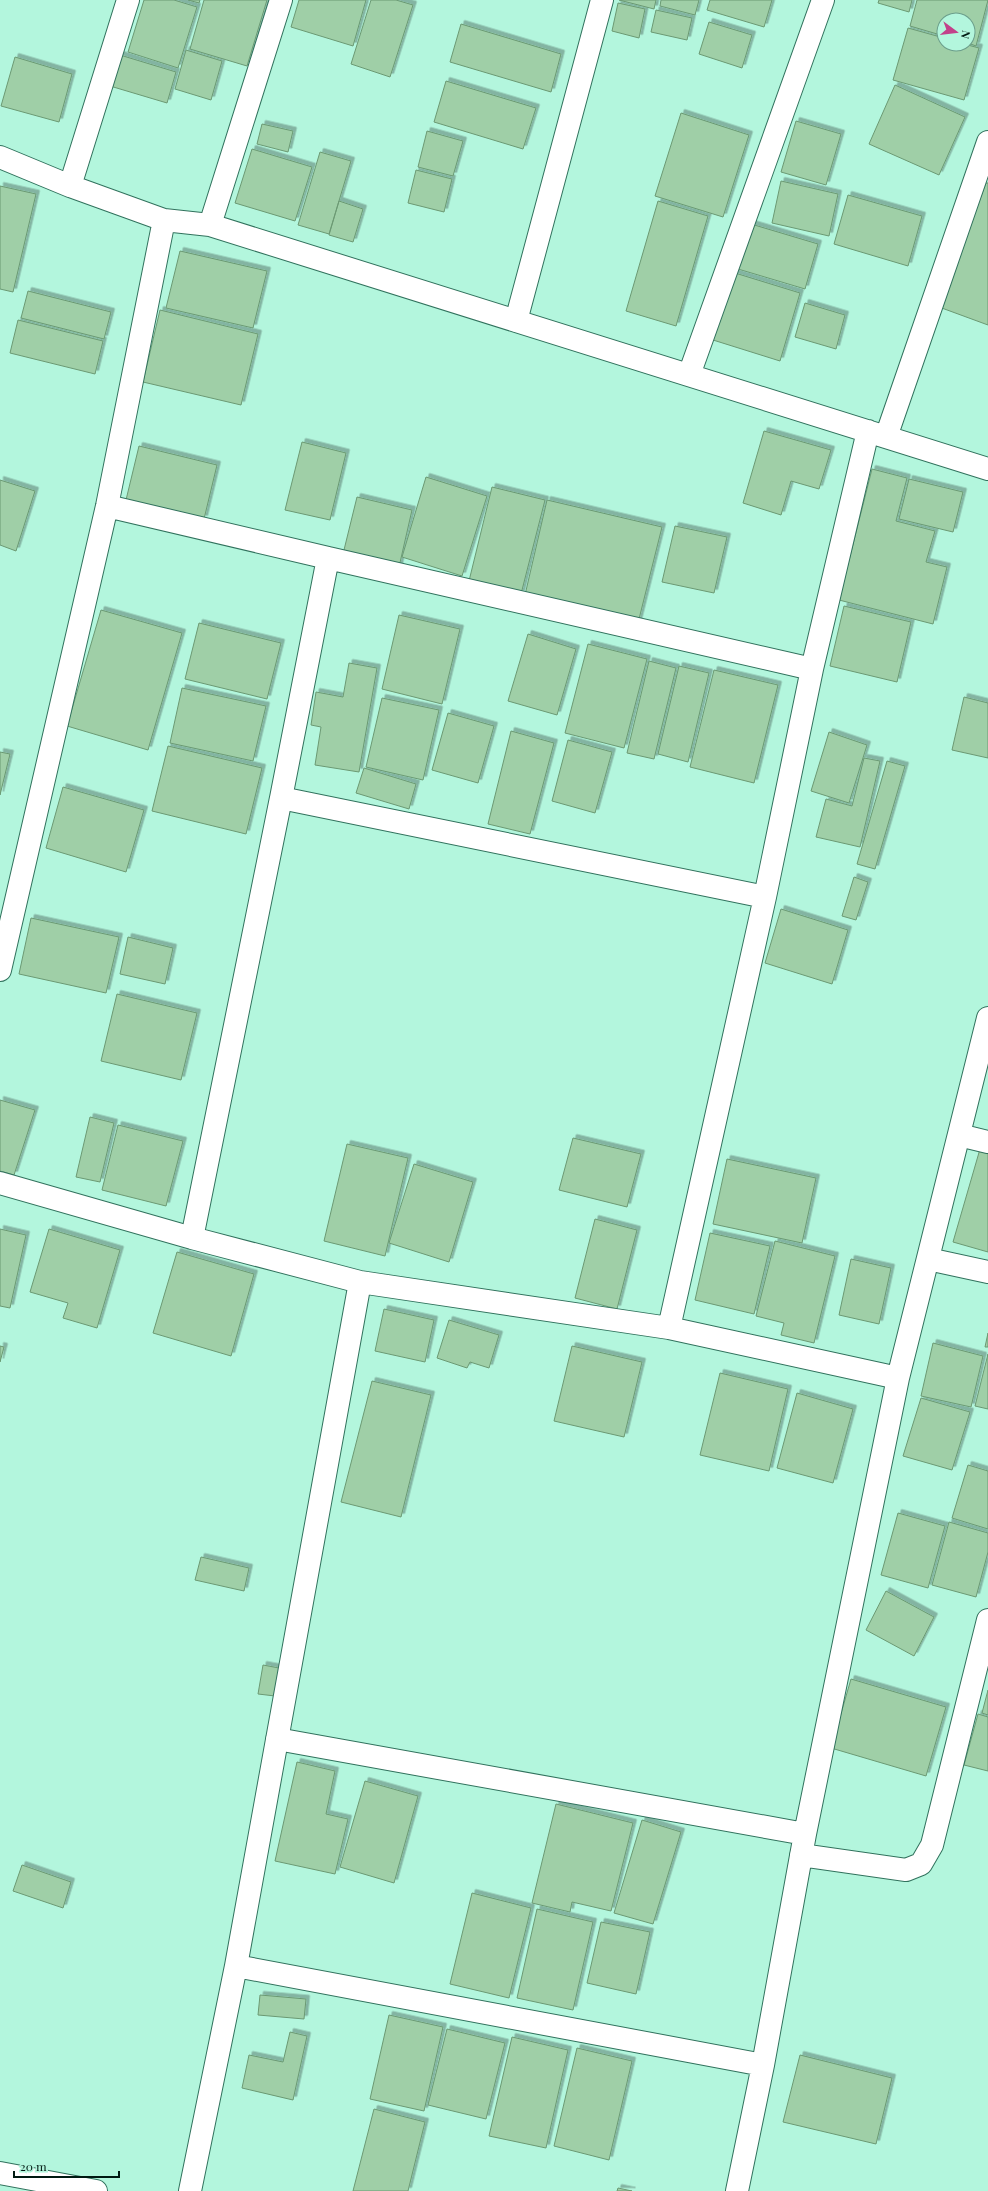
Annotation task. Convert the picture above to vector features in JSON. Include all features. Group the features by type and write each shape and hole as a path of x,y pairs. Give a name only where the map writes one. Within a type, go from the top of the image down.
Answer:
{"street":[{"path":"70,186 128,0"},
{"path":"210,225 281,0"},
{"path":"516,321 602,0"},
{"path":"689,375 823,0"},
{"path":"669,1328 765,897 812,669 877,434 988,142"},
{"path":"0,156 70,186 164,220 210,225 988,469"},
{"path":"0,970 107,506 164,220"},
{"path":"107,506 812,669"},
{"path":"192,1238 328,558"},
{"path":"280,798 765,897"},
{"path":"737,2191 764,2065 803,1844 898,1378 988,1018"},
{"path":"959,1135 988,1142"},
{"path":"0,1183 192,1238 360,1282 669,1328 898,1378"},
{"path":"928,1259 988,1272"},
{"path":"190,2191 236,1966 360,1282"},
{"path":"277,1739 803,1844 906,1870 921,1864 932,1845 988,1620"},
{"path":"236,1966 764,2065"},
{"path":"0,2174 96,2191"}],"building":[{"path":"144,0 174,0 197,7 178,68 128,52"},
{"path":"188,0 200,0 199,3"},
{"path":"204,0 267,0 247,66 190,49"},
{"path":"299,0 366,0 353,46 291,27"},
{"path":"371,0 396,0 413,5 390,77 351,64"},
{"path":"619,0 656,0 654,9"},
{"path":"661,0 699,0 695,15 660,6"},
{"path":"710,0 772,0 764,27 707,10"},
{"path":"879,0 912,0 909,12 878,3"},
{"path":"917,0 988,0 976,46 976,12 936,12 936,34 910,26"},
{"path":"618,3 645,9 639,38 612,31"},
{"path":"656,10 692,18 687,40 651,32"},
{"path":"709,22 752,35 742,68 699,54"},
{"path":"461,24 561,54 551,92 450,62"},
{"path":"908,28 936,36 936,52 976,52 976,47 979,48 964,100 893,80"},
{"path":"186,50 222,61 211,100 175,89"},
{"path":"120,55 176,72 167,103 110,86"},
{"path":"15,57 72,74 59,122 1,106"},
{"path":"446,81 536,108 523,149 434,122"},
{"path":"895,85 965,117 939,175 869,144"},
{"path":"681,113 749,135 723,217 655,196"},
{"path":"796,121 841,134 826,185 781,172"},
{"path":"262,124 293,131 288,152 257,144"},
{"path":"427,131 463,141 453,176 418,167"},
{"path":"252,149 312,167 295,221 235,203"},
{"path":"320,152 351,161 329,234 298,225"},
{"path":"416,170 452,179 444,212 408,203"},
{"path":"781,181 838,194 829,236 772,223"},
{"path":"986,183 988,183 988,325 939,307"},
{"path":"0,186 36,194 13,292 0,289"},
{"path":"848,195 922,216 908,266 834,244"},
{"path":"339,201 363,209 353,242 329,235"},
{"path":"658,201 708,216 676,326 626,311"},
{"path":"751,224 818,244 805,289 738,269"},
{"path":"180,251 267,271 253,328 166,308"},
{"path":"735,273 800,293 780,361 713,340"},
{"path":"28,291 111,312 104,339 21,318"},
{"path":"805,303 845,315 836,349 795,337"},
{"path":"160,310 258,334 241,405 143,382"},
{"path":"18,320 103,341 95,374 10,353"},
{"path":"764,431 831,450 819,489 791,481 781,515 743,503"},
{"path":"302,442 346,453 330,520 285,510"},
{"path":"139,446 217,465 204,519 126,500"},
{"path":"872,469 907,478 896,521 935,531 926,562 947,567 933,624 839,600"},
{"path":"426,477 487,496 462,576 402,557"},
{"path":"909,479 963,492 953,532 899,519"},
{"path":"0,480 35,491 16,551 0,545"},
{"path":"492,487 545,500 521,594 469,581"},
{"path":"357,497 412,510 399,567 343,554"},
{"path":"547,500 662,527 638,623 525,595"},
{"path":"675,526 727,537 714,593 662,582"},
{"path":"844,606 911,622 897,682 830,666"},
{"path":"101,610 182,633 148,750 67,726"},
{"path":"399,615 460,629 442,704 382,689"},
{"path":"199,623 281,643 267,699 185,679"},
{"path":"528,634 576,649 557,715 508,701"},
{"path":"588,644 647,659 624,748 565,733"},
{"path":"649,661 676,668 654,759 627,753"},
{"path":"349,663 377,668 359,772 315,765 321,727 311,725 316,692 343,697"},
{"path":"679,666 709,673 688,762 658,754"},
{"path":"714,670 778,685 754,783 690,767"},
{"path":"182,688 266,706 253,761 170,743"},
{"path":"964,697 988,703 988,758 952,750"},
{"path":"382,698 439,710 423,780 366,767"},
{"path":"448,713 494,726 478,783 432,770"},
{"path":"511,731 554,743 530,834 488,824"},
{"path":"829,732 867,745 849,803 811,791"},
{"path":"568,740 612,752 595,813 552,801"},
{"path":"168,746 262,768 246,834 152,811"},
{"path":"0,752 10,754 0,795"},
{"path":"864,758 880,761 860,847 816,837 826,799 852,806"},
{"path":"887,761 905,766 875,869 857,864"},
{"path":"364,768 416,784 409,809 356,793"},
{"path":"63,787 144,810 126,872 46,848"},
{"path":"854,877 868,882 856,920 842,916"},
{"path":"781,909 848,930 832,984 765,963"},
{"path":"31,918 119,937 106,993 19,974"},
{"path":"128,937 173,948 165,984 120,974"},
{"path":"117,994 197,1013 181,1080 101,1061"},
{"path":"0,1100 35,1110 14,1175 0,1171"},
{"path":"90,1117 114,1123 100,1182 76,1177"},
{"path":"118,1125 183,1141 166,1206 102,1190"},
{"path":"573,1138 641,1154 627,1207 559,1190"},
{"path":"347,1144 408,1158 385,1256 324,1241"},
{"path":"980,1149 988,1151 988,1252 953,1242"},
{"path":"727,1159 816,1178 802,1243 713,1224"},
{"path":"414,1164 473,1182 449,1262 389,1243"},
{"path":"595,1219 637,1230 617,1309 575,1298"},
{"path":"0,1229 26,1235 10,1308 0,1306"},
{"path":"49,1229 120,1250 97,1328 63,1318 68,1303 30,1292"},
{"path":"710,1233 770,1246 754,1314 695,1300"},
{"path":"775,1241 835,1256 814,1343 781,1335 784,1323 756,1316"},
{"path":"177,1252 254,1274 231,1356 153,1333"},
{"path":"851,1259 891,1268 879,1324 839,1315"},
{"path":"384,1309 434,1320 425,1362 375,1351"},
{"path":"449,1320 499,1335 489,1368 470,1362 467,1368 437,1358"},
{"path":"988,1333 988,1347 985,1347"},
{"path":"933,1343 983,1356 971,1407 921,1396"},
{"path":"0,1346 4,1347 0,1362"},
{"path":"572,1346 642,1362 624,1437 554,1421"},
{"path":"988,1354 988,1409 975,1406"},
{"path":"720,1373 788,1389 769,1471 700,1455"},
{"path":"372,1381 431,1395 401,1517 341,1502"},
{"path":"797,1393 853,1409 833,1483 777,1468"},
{"path":"921,1398 970,1412 952,1470 903,1456"},
{"path":"968,1465 988,1471 988,1529 952,1518"},
{"path":"898,1513 945,1526 928,1588 881,1575"},
{"path":"949,1522 988,1533 988,1552 976,1597 932,1585"},
{"path":"201,1557 249,1568 244,1591 195,1580"},
{"path":"886,1591 934,1617 914,1656 866,1630"},
{"path":"263,1665 279,1668 275,1696 258,1694"},
{"path":"851,1679 946,1707 926,1776 831,1748"},
{"path":"988,1690 988,1715 982,1713"},
{"path":"978,1714 988,1717 988,1771 964,1765"},
{"path":"297,1762 335,1771 326,1814 348,1819 335,1874 275,1861"},
{"path":"365,1781 418,1796 394,1883 340,1867"},
{"path":"556,1804 633,1823 611,1911 572,1902 570,1912 532,1903"},
{"path":"642,1820 681,1832 653,1924 614,1913"},
{"path":"22,1865 71,1882 63,1908 13,1891"},
{"path":"472,1893 531,1908 509,1998 450,1984"},
{"path":"537,1909 593,1922 573,2010 517,1998"},
{"path":"601,1922 650,1932 636,1994 587,1983"},
{"path":"260,1995 306,1999 304,2019 258,2015"},
{"path":"389,2015 443,2027 424,2111 370,2099"},
{"path":"447,2029 505,2043 486,2119 428,2105"},
{"path":"290,2032 307,2036 293,2100 242,2088 249,2055 283,2062"},
{"path":"512,2037 568,2050 546,2148 489,2136"},
{"path":"577,2048 632,2061 609,2160 554,2146"},
{"path":"800,2055 892,2078 876,2144 783,2122"},
{"path":"374,2109 425,2122 408,2191 353,2191"},
{"path":"618,2188 632,2191 617,2191"}]}
